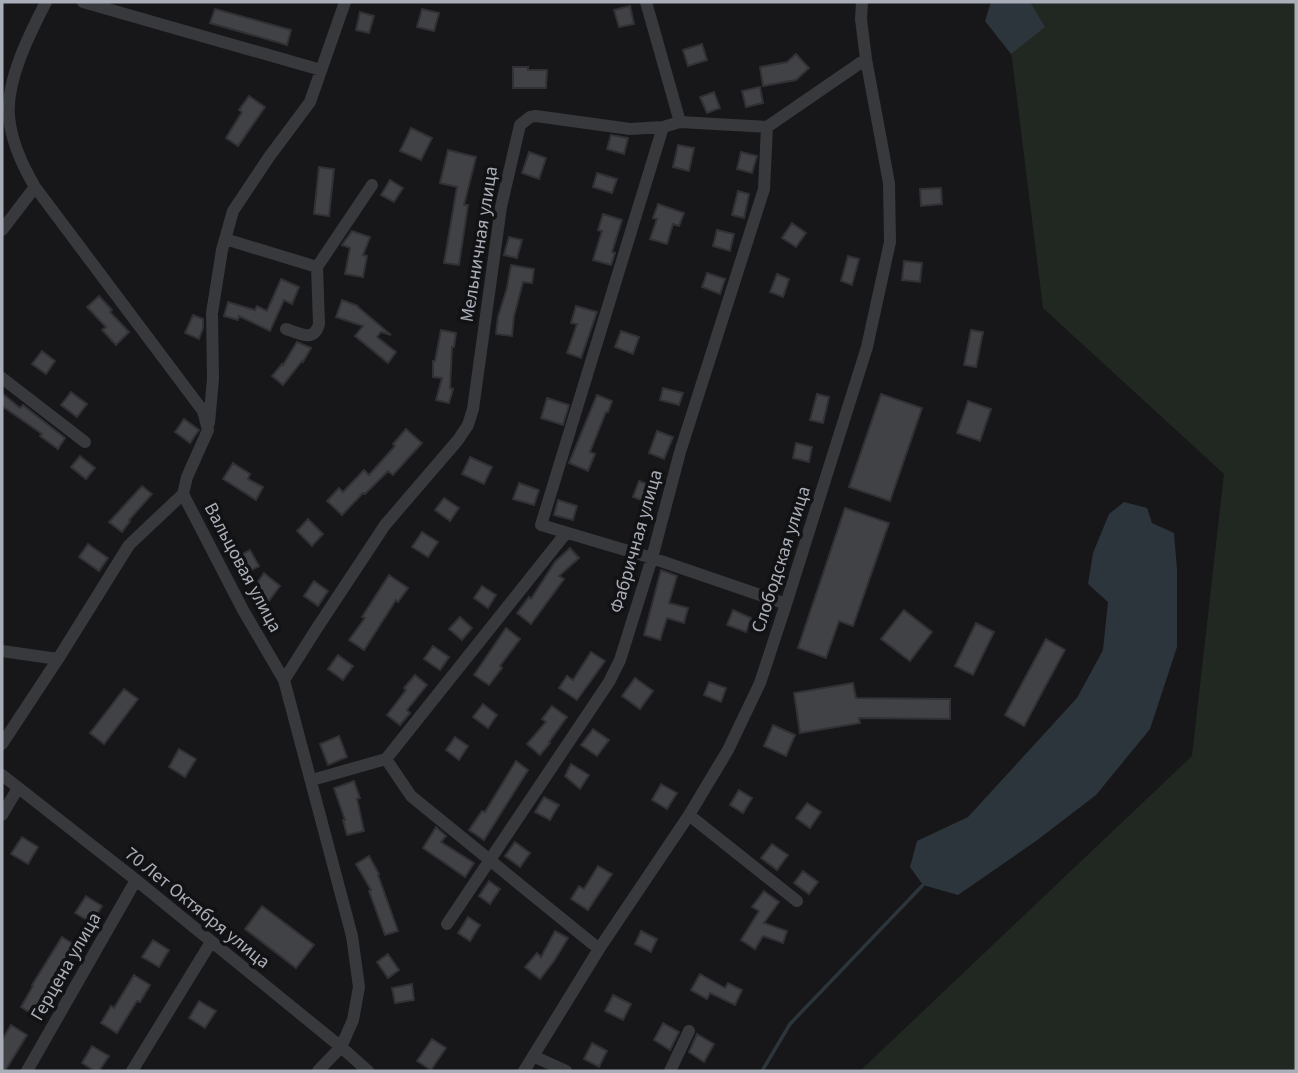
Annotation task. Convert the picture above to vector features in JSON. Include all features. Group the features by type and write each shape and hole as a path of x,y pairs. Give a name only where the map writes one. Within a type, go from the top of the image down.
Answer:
{"street":[{"path":"46,2 13,79 5,113 22,165 35,187 204,411 208,430"},
{"path":"83,2 321,70"},
{"name":"Вальцовая улица","path":"341,1047 353,1020 359,987 352,936 284,680 243,610 183,494 187,477 208,430 213,379 212,313 225,239 233,211 310,102 345,2"},
{"path":"646,2 680,122"},
{"name":"Слободская улица","path":"524,1071 599,948 689,815 728,750 760,683 786,604 867,347 890,242 889,183 866,59 861,19 862,2"},
{"path":"767,127 866,59"},
{"name":"Мельничная улица","path":"284,680 385,525 468,425 473,409 501,207 520,125 536,116 630,129 663,127 680,122 767,127"},
{"path":"663,127 541,525 652,558 786,604"},
{"name":"Фабричная улица","path":"447,924 609,682 620,660 681,452 764,189 767,127"},
{"path":"286,329 310,335 317,330 317,267 372,185"},
{"path":"2,230 35,187"},
{"path":"225,239 317,267"},
{"path":"2,378 85,442"},
{"path":"2,744 129,545 183,494"},
{"path":"312,780 386,759 566,533"},
{"path":"2,651 58,659"},
{"path":"386,759 411,796 599,948"},
{"name":"70 Лет Октября улица","path":"2,775 136,880 368,1071"},
{"path":"2,815 18,788"},
{"path":"689,815 797,901"},
{"name":"Герцена улица","path":"27,1071 136,880"},
{"path":"132,1071 211,942"},
{"path":"670,1071 689,1031"},
{"path":"318,1071 341,1047"},
{"path":"533,1056 566,1071"}],"shaded area":[{"path":"991,2 1030,2 1045,27 1011,54 985,21"},
{"path":"1005,2 1296,2 1296,1071 860,1071 1192,756 1224,474 1043,308"},
{"path":"1124,502 1147,508 1152,523 1174,533 1177,647 1150,729 1096,795 958,895 923,885 910,867 917,841 968,817 1077,698 1103,650 1108,602 1088,584 1093,553 1109,514"}],"building":[{"path":"630,6 634,24 619,27 614,10"},
{"path":"215,9 291,30 287,45 210,23"},
{"path":"422,9 439,13 434,31 417,27"},
{"path":"360,12 374,16 369,33 356,30"},
{"path":"702,44 707,60 688,66 683,50"},
{"path":"796,54 809,68 796,80 763,86 760,67 787,62"},
{"path":"513,67 547,70 546,88 513,88"},
{"path":"760,87 763,103 746,107 742,91"},
{"path":"714,92 720,108 707,113 700,97"},
{"path":"249,96 265,107 238,146 226,138"},
{"path":"411,128 432,138 421,160 400,151"},
{"path":"611,135 628,138 624,154 607,149"},
{"path":"678,145 694,148 689,171 673,167"},
{"path":"448,150 476,157 464,205 468,205 459,265 444,263 457,187 440,183"},
{"path":"529,152 546,158 539,179 522,173"},
{"path":"741,152 757,156 752,173 737,169"},
{"path":"319,167 334,169 329,216 314,214"},
{"path":"597,173 617,179 612,193 593,187"},
{"path":"390,180 403,188 394,202 381,195"},
{"path":"941,188 942,204 921,206 920,189"},
{"path":"738,191 749,194 744,218 732,215"},
{"path":"658,204 684,213 679,226 673,224 667,244 650,239 657,219 653,218"},
{"path":"603,214 622,220 612,252 615,253 611,265 593,260 602,231 598,230"},
{"path":"792,223 806,233 796,247 782,238"},
{"path":"717,230 734,234 730,251 713,246"},
{"path":"352,231 370,237 363,255 367,256 363,277 345,274 350,248 342,245"},
{"path":"509,237 522,240 517,258 504,255"},
{"path":"848,256 859,259 852,285 841,281"},
{"path":"904,261 922,263 920,282 902,280"},
{"path":"511,265 534,269 532,283 523,282 512,336 496,334"},
{"path":"707,273 725,279 720,294 702,287"},
{"path":"777,274 789,279 783,297 770,292"},
{"path":"281,279 299,287 292,304 284,300 270,331 239,316 238,320 224,316 228,302 255,310 257,306 267,311"},
{"path":"99,296 129,332 116,345 102,330 106,327 87,307"},
{"path":"342,300 358,306 391,335 381,332 377,337 396,352 388,363 355,336 363,326 336,317"},
{"path":"576,306 597,312 581,358 567,353 577,324 571,323"},
{"path":"193,315 203,319 199,339 185,333"},
{"path":"441,330 456,333 452,347 450,388 453,389 449,403 436,400 442,378 433,377 433,361"},
{"path":"971,330 983,332 976,367 964,365"},
{"path":"621,331 639,337 633,354 615,347"},
{"path":"297,342 311,348 283,385 272,376 283,365"},
{"path":"42,351 55,361 46,374 32,364"},
{"path":"663,388 683,393 679,405 660,400"},
{"path":"71,392 87,404 77,417 61,405"},
{"path":"2,393 20,408 23,405 65,438 58,449 40,436 42,434 2,406"},
{"path":"817,394 829,397 823,423 810,420"},
{"path":"881,394 922,408 890,501 849,487"},
{"path":"597,395 612,401 590,452 595,454 588,471 569,463"},
{"path":"547,398 569,405 563,425 541,418"},
{"path":"968,401 991,409 980,441 957,433"},
{"path":"184,419 199,430 190,443 175,432"},
{"path":"406,429 422,443 393,475 388,471 342,515 327,501 339,488 343,492 364,470 369,475"},
{"path":"657,431 673,437 664,459 649,453"},
{"path":"796,443 812,447 809,462 793,458"},
{"path":"80,456 95,468 86,479 71,467"},
{"path":"470,457 492,467 484,484 462,474"},
{"path":"233,463 250,474 248,479 263,487 256,500 223,479"},
{"path":"639,481 655,487 649,503 633,497"},
{"path":"519,483 539,490 534,505 513,499"},
{"path":"142,486 152,494 122,532 109,522"},
{"path":"444,498 459,508 450,521 435,510"},
{"path":"558,500 577,506 573,520 554,515"},
{"path":"845,508 889,523 853,626 839,621 826,658 798,648"},
{"path":"308,519 323,534 312,546 297,531"},
{"path":"422,532 438,542 428,557 412,547"},
{"path":"88,544 108,558 99,571 79,557"},
{"path":"570,548 579,558 559,576 564,579 531,624 517,613 529,597 531,599 555,562"},
{"path":"250,550 259,566 245,574 235,558"},
{"path":"661,570 677,576 669,603 688,608 684,623 667,618 660,640 644,635"},
{"path":"264,573 280,586 268,602 252,590"},
{"path":"389,575 408,588 398,602 396,600 364,650 349,640"},
{"path":"314,581 328,591 318,606 304,596"},
{"path":"482,586 496,595 488,608 474,598"},
{"path":"733,610 751,618 746,632 727,625"},
{"path":"904,610 932,632 910,661 881,639"},
{"path":"460,617 472,628 462,640 449,629"},
{"path":"976,623 994,632 973,675 955,666"},
{"path":"506,628 520,639 489,685 474,675"},
{"path":"1046,639 1065,650 1024,726 1005,715"},
{"path":"433,646 449,657 440,670 424,659"},
{"path":"591,652 605,661 577,700 559,688 567,676 573,680"},
{"path":"338,655 353,666 343,680 328,669"},
{"path":"415,675 427,685 407,710 410,713 400,725 387,715"},
{"path":"635,678 653,691 640,709 622,696"},
{"path":"709,682 726,688 721,702 704,695"},
{"path":"853,683 856,698 950,699 950,719 859,718 860,723 800,733 794,693"},
{"path":"124,689 138,699 104,744 90,733"},
{"path":"483,704 497,715 488,728 473,717"},
{"path":"552,706 567,717 540,755 527,744 546,722 542,719"},
{"path":"773,725 795,735 786,756 764,746"},
{"path":"593,729 609,740 597,756 581,745"},
{"path":"339,736 347,757 328,765 320,744"},
{"path":"455,737 468,746 459,760 446,750"},
{"path":"179,749 196,759 185,777 169,767"},
{"path":"516,761 528,770 484,840 469,830 482,811 485,812"},
{"path":"571,764 589,775 580,789 565,776"},
{"path":"354,781 360,798 357,799 364,831 347,835 334,788"},
{"path":"661,784 677,793 667,809 652,800"},
{"path":"739,790 752,798 743,813 730,805"},
{"path":"544,797 559,805 550,820 535,812"},
{"path":"807,803 821,812 810,828 796,818"},
{"path":"436,827 446,836 441,842 474,863 465,877 423,848"},
{"path":"22,837 38,847 28,864 11,854"},
{"path":"515,842 530,853 520,867 505,856"},
{"path":"772,844 788,855 777,870 761,858"},
{"path":"369,856 379,874 398,931 385,935 369,891 371,890 356,864"},
{"path":"598,866 612,874 588,910 571,899 579,886 584,889"},
{"path":"803,871 818,882 809,894 794,883"},
{"path":"489,881 500,889 490,904 479,896"},
{"path":"764,891 779,902 764,923 787,931 783,943 763,936 755,949 741,940 759,911 752,907"},
{"path":"86,896 102,906 92,923 75,913"},
{"path":"262,906 314,945 296,968 245,929"},
{"path":"468,917 480,925 470,941 458,933"},
{"path":"555,931 568,938 540,979 525,967 537,953 541,957"},
{"path":"641,931 657,939 651,952 635,944"},
{"path":"62,937 78,947 37,1017 21,1007"},
{"path":"153,940 169,950 159,967 142,957"},
{"path":"388,954 399,970 388,978 377,962"},
{"path":"700,974 725,988 728,983 742,990 735,1005 710,993 707,999 691,990"},
{"path":"134,975 150,985 117,1033 101,1023 111,1006 114,1008"},
{"path":"412,984 414,1000 395,1003 392,988"},
{"path":"613,995 631,1004 623,1020 605,1011"},
{"path":"199,1001 216,1011 205,1028 189,1018"},
{"path":"663,1023 679,1032 670,1050 654,1040"},
{"path":"11,1025 27,1035 5,1071 2,1071 2,1040"},
{"path":"697,1034 714,1044 704,1062 689,1052"},
{"path":"432,1039 446,1048 431,1070 417,1061"},
{"path":"592,1043 607,1051 599,1067 584,1059"},
{"path":"92,1046 109,1056 99,1071 82,1063"}],"waterway":[{"path":"762,1071 790,1024 923,885"}]}
